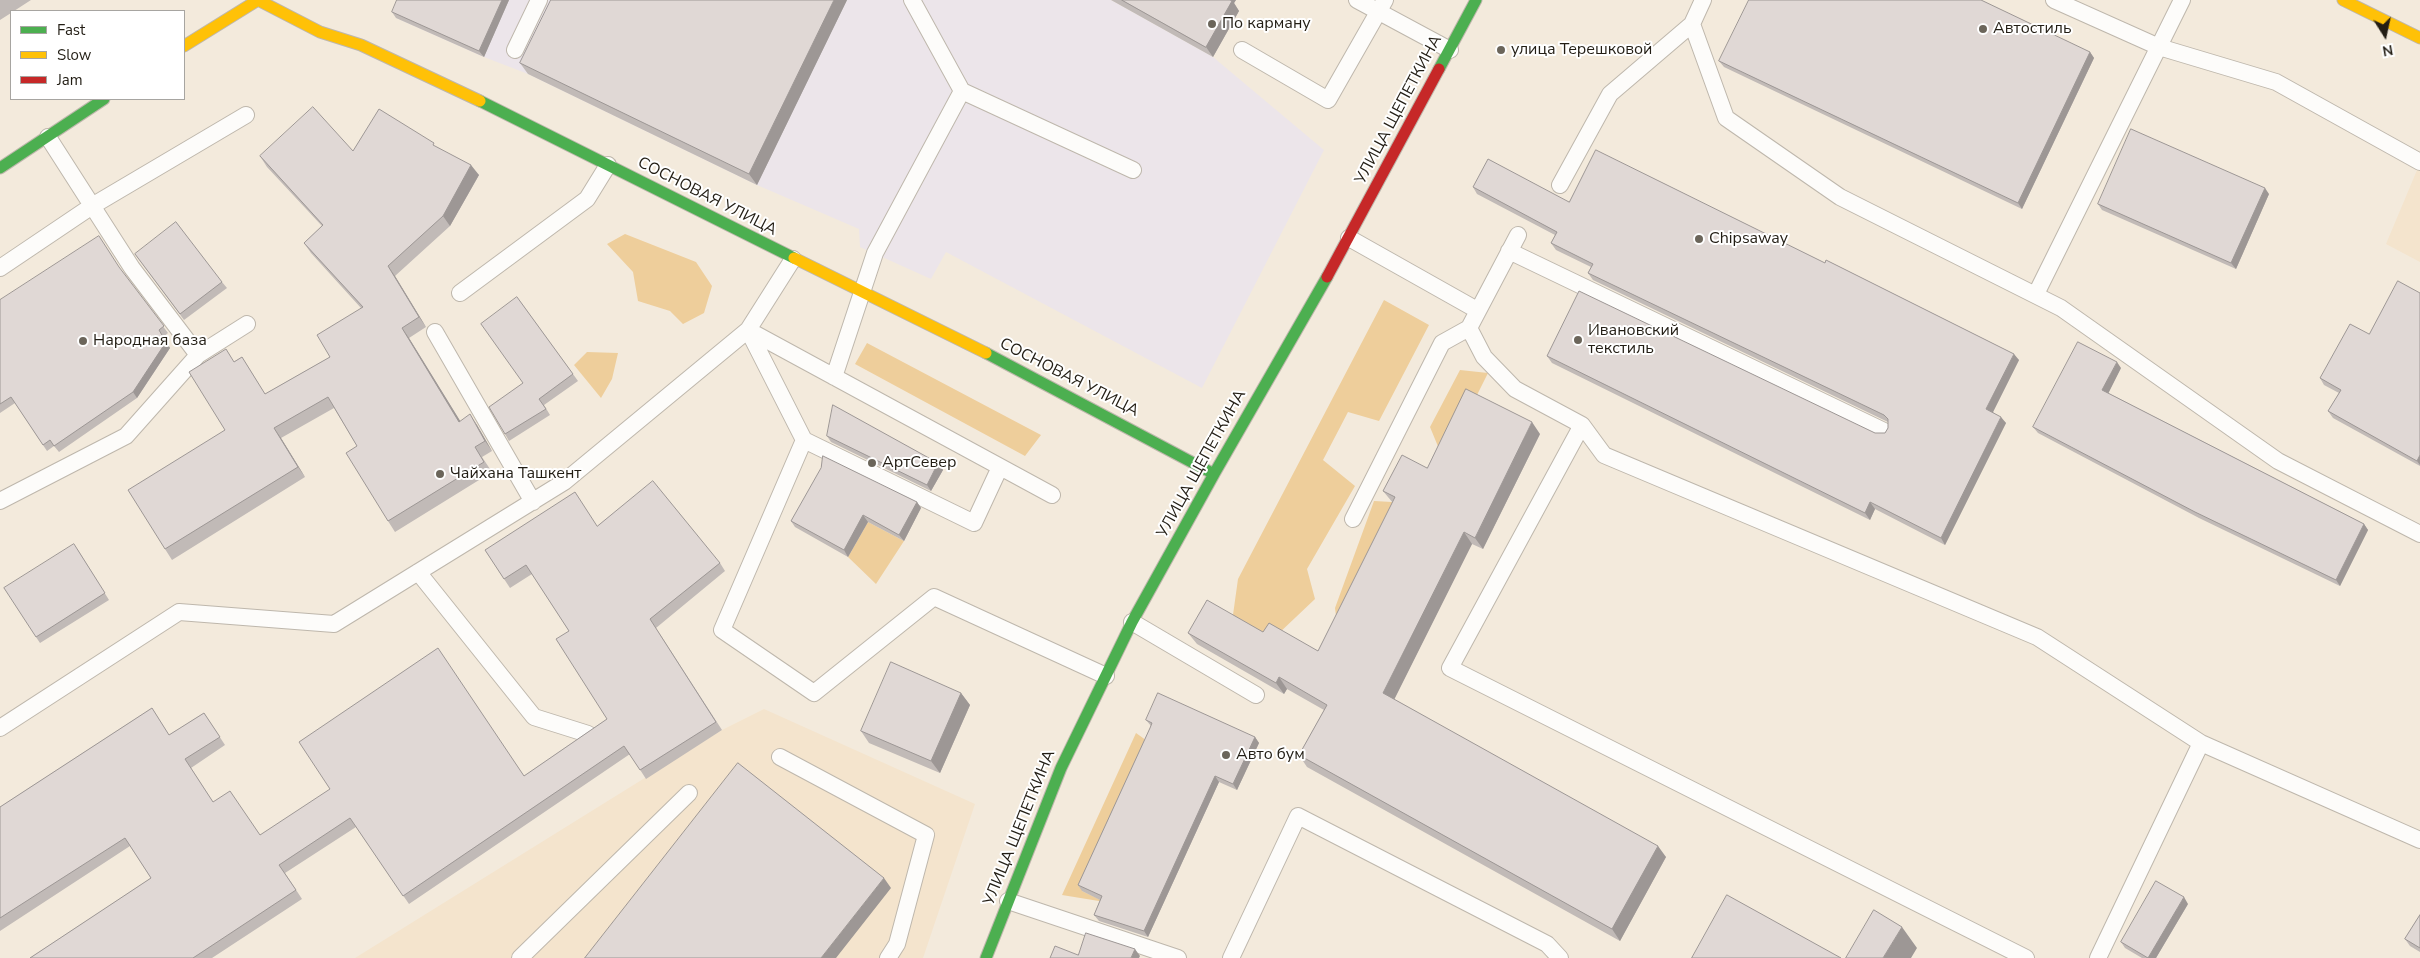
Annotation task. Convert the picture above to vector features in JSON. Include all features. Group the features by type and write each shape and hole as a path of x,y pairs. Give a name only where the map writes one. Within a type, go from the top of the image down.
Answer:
{"main road":[{"name":"СОСНОВАЯ УЛИЦА","path":"185,45 258,0 320,32 360,45 490,106 1080,402 1214,474"},
{"name":"УЛИЦА ЩЕПЕТКИНА","path":"986,958 1061,768 1132,622 1349,238 1476,0"},
{"path":"2343,0 2420,38"},
{"path":"0,168 102,100"}],"lane":[{"path":"515,50 539,0"},
{"path":"912,0 962,91 1133,170"},
{"path":"1357,0 1382,6 1450,50"},
{"path":"1560,185 1610,94 1692,24 1704,0"},
{"path":"2054,0 2159,47 2276,82 2420,162"},
{"path":"2036,294 2182,0"},
{"path":"1242,50 1328,100 1382,6"},
{"path":"1692,24 1726,118 1840,197 2061,308 2278,461 2420,534"},
{"path":"834,377 875,253 962,91"},
{"path":"0,268 92,206 246,114"},
{"path":"48,136 132,268 198,355"},
{"path":"460,293 588,199 608,165"},
{"path":"1353,519 1442,343 1469,328 1518,234"},
{"path":"1349,238 1477,310"},
{"path":"1509,251 1884,431"},
{"path":"0,728 180,612 334,624 564,482 748,330 793,259"},
{"path":"0,501 126,436 198,355 247,324"},
{"path":"1469,328 1484,357 1514,389 1582,425 1604,455 2037,637 2201,743 2420,840"},
{"path":"748,330 1052,495"},
{"path":"748,330 804,440 974,522 1000,467"},
{"path":"435,332 532,502"},
{"path":"1582,425 1450,668 2026,958"},
{"path":"804,440 722,630 814,693 934,597 1056,651 1106,676"},
{"path":"418,572 534,717 588,734"},
{"path":"1132,622 1256,695"},
{"path":"2098,958 2201,743"},
{"path":"780,757 926,835 897,944 888,958"},
{"path":"520,958 689,793"},
{"path":"1231,958 1298,816 1547,944 1560,958"},
{"path":"1008,901 1178,958"}],"shaded area":[{"path":"404,0 1111,0 1213,57 1324,150 1202,388 946,252 931,279 860,247 859,229 757,185 528,74 484,57 396,18"},
{"path":"2420,163 2420,262 2386,244"},
{"path":"625,234 696,262 712,286 704,313 683,324 670,311 638,301 633,272 607,244"},
{"path":"1384,300 1429,325 1379,421 1348,412 1323,460 1355,486 1307,569 1315,599 1277,635 1271,644 1232,622 1238,579"},
{"path":"867,343 1041,435 1025,456 855,364"},
{"path":"587,352 618,353 612,379 601,398 574,365"},
{"path":"1460,370 1488,373 1444,461 1430,427"},
{"path":"1374,501 1392,502 1404,509 1339,639 1335,608"},
{"path":"868,522 904,541 876,584 848,557"},
{"path":"764,709 975,804 923,958 355,958 722,730"},
{"path":"1136,733 1150,743 1082,891 1105,902 1062,895"}],"building":[{"path":"397,0 502,0 479,51 392,12"},
{"path":"551,0 834,0 749,174 520,63"},
{"path":"1122,0 1230,0 1232,1 1206,47"},
{"path":"1749,0 1981,0 2090,52 2018,203 1719,61"},
{"path":"313,107 353,151 379,109 434,143 433,145 471,165 443,216 388,266 419,317 402,328 459,422 470,414 485,441 475,447 484,462 388,521 346,453 357,446 328,397 274,428 298,467 165,549 128,490 225,430 189,372 226,349 234,362 242,357 265,394 330,357 317,335 363,307 304,243 323,225 260,156"},
{"path":"2131,129 2265,188 2231,263 2098,204"},
{"path":"1596,150 1825,263 1826,260 2014,354 1986,409 2001,417 1941,538 1870,502 1865,513 1547,356 1579,291 1875,433 1885,433 1888,428 1888,419 1884,415 1588,273 1593,264 1551,243 1557,232 1473,187 1488,159 1569,202"},
{"path":"176,222 222,282 180,314 135,254"},
{"name":"Народная база","path":"99,236 119,267 164,326 159,330 166,342 133,392 54,446 50,440 43,445 11,397 0,404 0,300"},
{"path":"2398,281 2420,293 2420,455 2417,461 2328,411 2341,390 2320,378 2350,324 2369,334"},
{"path":"517,297 573,374 539,399 546,409 505,434 489,407 523,383 481,324"},
{"path":"2078,342 2117,362 2102,390 2364,524 2336,580 2195,512 2033,427"},
{"path":"1466,389 1532,422 1475,538 1464,532 1383,693 1658,846 1612,929 1299,755 1327,705 1279,677 1276,683 1188,633 1207,600 1263,632 1269,623 1318,651 1395,497 1383,491 1402,455 1427,468"},
{"path":"833,405 938,463 927,485 827,436"},
{"path":"823,456 917,502 899,535 863,515 844,550 791,521 821,468"},
{"path":"653,481 720,563 650,619 716,722 640,770 624,746 403,896 350,818 279,865 296,890 193,958 30,958 151,878 125,838 0,918 0,807 152,708 169,735 204,713 220,737 185,759 213,802 230,791 260,835 330,789 299,742 438,648 524,776 607,719 556,639 569,631 526,565 504,579 485,550 575,492 597,526"},
{"path":"74,544 105,593 36,637 4,588"},
{"path":"891,662 961,693 931,761 861,731"},
{"path":"1158,693 1255,737 1233,784 1215,776 1144,931 1094,915 1102,896 1078,885 1150,728 1152,723 1146,720"},
{"path":"738,763 884,878 821,958 585,958"},
{"path":"2156,881 2184,897 2148,958 2121,942"},
{"path":"1727,895 1841,958 1692,958"},
{"path":"1874,910 1902,927 1883,958 1846,958"},
{"path":"2420,915 2420,948 2405,939"},
{"path":"1086,933 1135,949 1131,958 1050,958 1055,946 1078,955"}],"traffic: fast":[{"path":"1439,69 1476,0"},
{"path":"0,168 102,100"},
{"path":"480,101 794,258"},
{"path":"986,353 1214,474 1327,277"},
{"path":"986,958 1061,768 1132,622 1214,474"}],"traffic: slow":[{"path":"185,45 258,0 320,32 361,45 480,101"},
{"path":"2343,0 2420,38"},
{"path":"794,258 986,353"}],"traffic: jam":[{"path":"1327,277 1439,69"}],"place":[{"name":"По карману","path":"1212,24"},
{"name":"Автостиль","path":"1983,29"},
{"name":"улица Терешковой","path":"1501,50"},
{"name":"Chipsaway","path":"1699,239"},
{"name":"Ивановский текстиль","path":"1578,340"},
{"name":"Народная база","path":"83,341"},
{"name":"АртСевер","path":"872,463"},
{"name":"Чайхана Ташкент","path":"440,474"},
{"name":"Авто бум","path":"1226,755"}]}
